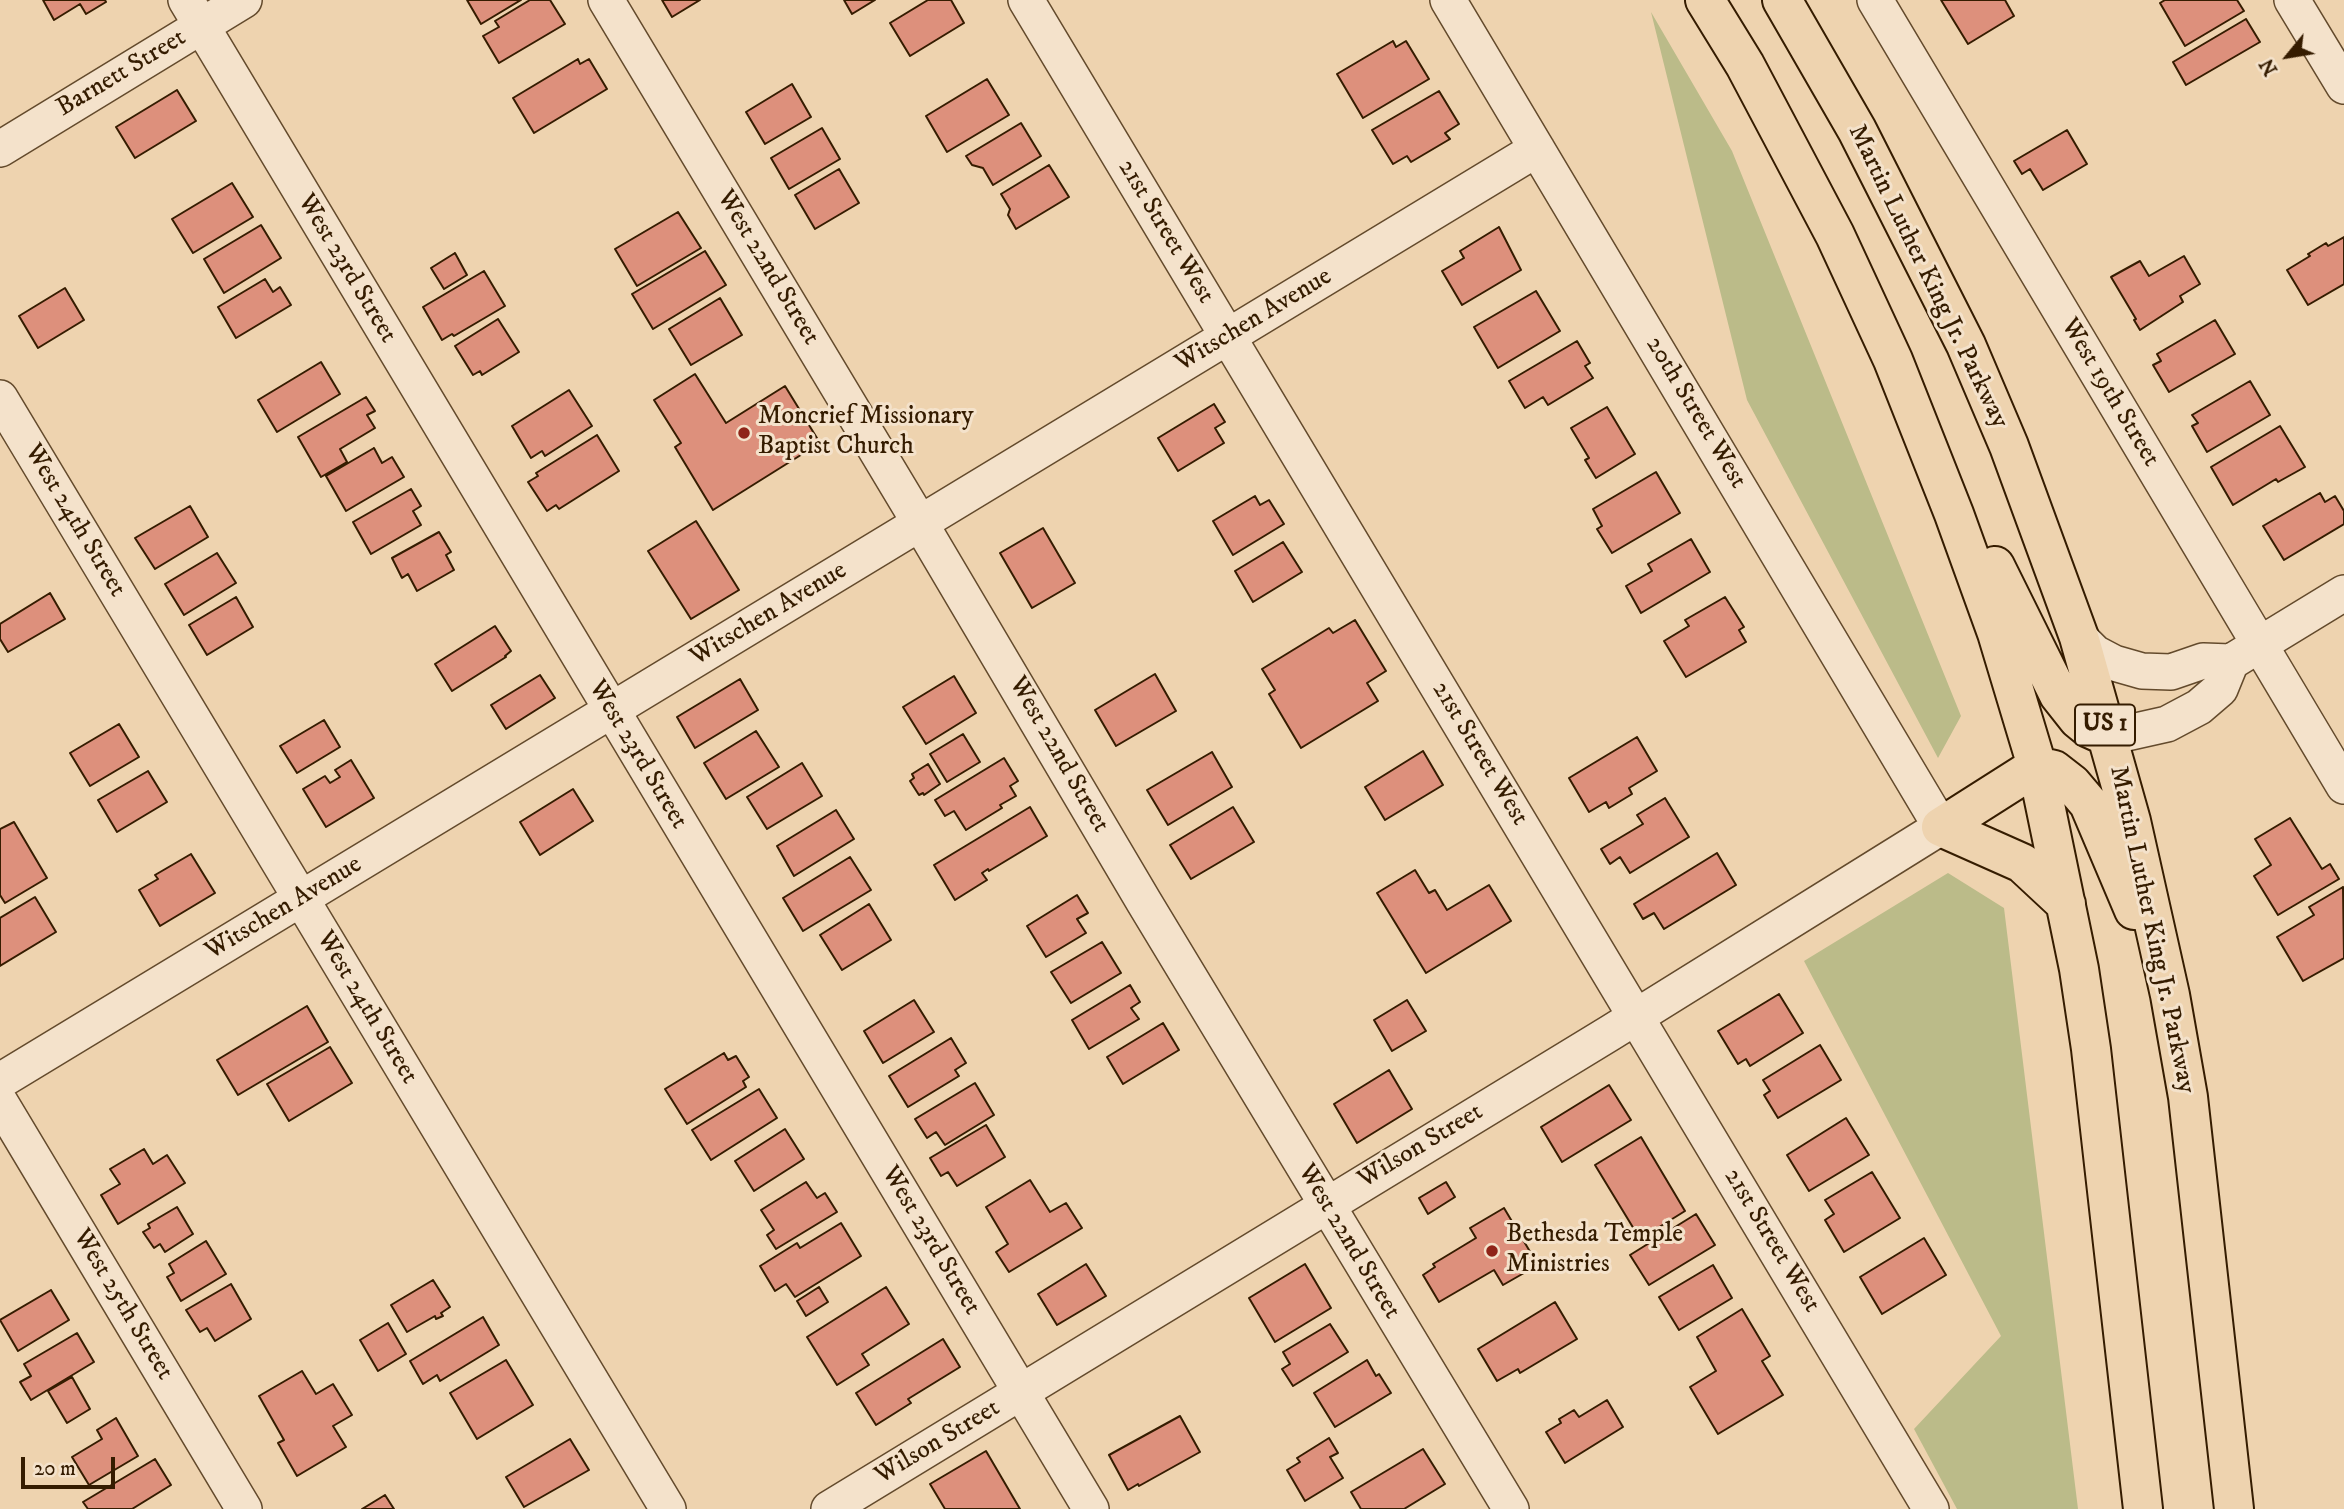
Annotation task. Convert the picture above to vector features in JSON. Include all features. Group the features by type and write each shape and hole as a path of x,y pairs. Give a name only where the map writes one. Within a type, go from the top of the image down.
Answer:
{"highway":[{"path":"1705,0 1745,65 1835,235 1892,360 2059,695 2078,719 2089,728 2109,737"},
{"name":"Martin Luther King Jr. Parkway","path":"1782,0 1857,130 1966,345 2023,481 2079,637 2109,737 2151,901 2170,995 2193,1139 2234,1509"},
{"path":"1892,360 1954,514 1997,634 2037,766 2079,969 2091,1049 2143,1509"},
{"path":"1941,827 2037,766 2054,770 2072,784 2089,804 2170,995"},
{"path":"1941,827 2022,863 2066,904"}],"street":[{"name":"Barnett Street","path":"0,149 193,13 244,0"},
{"name":"West 22nd Street","path":"606,0 1144,902 1511,1509"},
{"name":"21st Street West","path":"1026,0 1931,1509"},
{"name":"20th Street West","path":"1448,0 1941,827"},
{"name":"West 19th Street","path":"1875,0 2245,653 2344,786"},
{"path":"2292,0 2344,86"},
{"name":"West 23rd Street","path":"193,13 1091,1509"},
{"name":"Witschen Avenue","path":"0,1081 1537,149"},
{"name":"West 24th Street","path":"0,398 668,1509"},
{"path":"2079,637 2095,653 2114,663 2142,671 2171,672 2203,661 2245,653 2344,593"},
{"path":"2109,737 2167,724 2199,707 2220,689 2245,653"},
{"name":"Wilson Street","path":"829,1509 1637,1017 1941,827"},
{"name":"West 25th Street","path":"0,1102 244,1509"}],"green space":[{"path":"1651,12 1732,151 1961,716 1938,758 1747,400"},
{"path":"1948,873 2004,908 2078,1509 1957,1509 1914,1429 2001,1336 1804,961"}],"building":[{"path":"43,0 106,2 86,14 80,4 54,20"},
{"path":"467,0 521,0 481,24"},
{"path":"530,0 550,0 565,24 499,63 483,36 499,27 495,21"},
{"path":"662,0 700,0 672,17"},
{"path":"844,0 875,0 852,14"},
{"path":"928,0 951,0 964,23 910,56 890,23"},
{"path":"1941,0 2005,0 2014,16 1968,44"},
{"path":"2165,0 2237,0 2244,11 2185,46 2160,3"},
{"path":"2246,19 2260,42 2186,85 2173,62"},
{"path":"1393,41 1396,47 1406,41 1429,79 1363,118 1337,74"},
{"path":"578,59 580,64 589,59 607,89 534,133 513,98"},
{"path":"987,79 1009,115 947,152 926,116"},
{"path":"792,84 811,117 765,144 746,112"},
{"path":"177,90 196,121 135,158 116,127"},
{"path":"1439,91 1459,124 1445,133 1450,139 1411,162 1407,156 1393,164 1372,130"},
{"path":"1021,123 1041,156 993,185 983,168 972,165 966,156"},
{"path":"822,128 840,159 789,189 771,158"},
{"path":"2067,130 2087,164 2043,190 2030,169 2022,174 2014,161"},
{"path":"1049,165 1069,197 1016,229 1008,215 1010,209 1001,194"},
{"path":"839,169 859,203 815,229 795,195"},
{"path":"232,183 253,217 193,253 172,219"},
{"path":"678,212 701,248 637,286 615,249"},
{"path":"261,225 281,258 224,293 204,259"},
{"path":"1499,227 1521,270 1462,305 1442,271 1464,258 1460,251"},
{"path":"2344,237 2344,284 2308,305 2287,270 2326,243 2328,246"},
{"path":"705,251 726,285 653,329 632,294"},
{"path":"455,253 467,275 444,289 431,268"},
{"path":"2184,256 2200,284 2180,296 2183,302 2140,330 2111,277 2140,261 2149,276"},
{"path":"484,271 505,306 454,336 452,334 442,340 423,307"},
{"path":"265,279 273,292 280,287 291,305 236,338 218,307"},
{"path":"65,288 84,320 38,348 19,316"},
{"path":"1536,291 1560,331 1498,368 1474,327"},
{"path":"720,298 742,335 691,365 669,329"},
{"path":"498,319 519,352 482,375 480,371 473,375 455,346"},
{"path":"2215,320 2235,354 2169,392 2153,365 2161,361 2157,354"},
{"path":"1577,341 1590,363 1585,366 1593,378 1548,405 1543,397 1525,408 1509,381"},
{"path":"321,362 340,394 277,432 258,400"},
{"name":"Moncrief Missionary Baptist Church","path":"695,374 726,423 785,386 820,443 713,510 675,447 681,443 654,400"},
{"path":"2250,381 2270,415 2207,452 2192,426 2198,423 2192,415"},
{"path":"569,390 592,426 545,456 542,451 531,458 512,426"},
{"path":"366,397 375,411 367,415 375,428 340,449 347,462 321,477 298,437"},
{"path":"1214,404 1225,422 1215,428 1224,443 1178,471 1158,438"},
{"path":"1607,407 1635,454 1596,478 1585,460 1589,458 1571,428"},
{"path":"2280,426 2305,467 2278,482 2276,479 2233,505 2211,467"},
{"path":"597,435 619,471 559,509 556,505 547,511 528,482 538,476 536,473"},
{"path":"374,448 382,463 392,457 404,477 346,511 326,476"},
{"path":"1656,472 1680,513 1612,553 1597,529 1602,526 1593,509"},
{"path":"411,489 421,506 413,511 421,525 371,554 353,522"},
{"path":"2320,493 2325,502 2335,496 2344,511 2344,524 2284,560 2263,526"},
{"path":"1255,496 1260,505 1269,500 1284,524 1233,555 1213,521"},
{"path":"190,506 208,537 155,569 135,538"},
{"path":"696,521 739,590 691,619 648,551"},
{"path":"1043,528 1075,583 1032,608 1000,553"},
{"path":"439,532 451,552 446,555 454,570 417,591 408,574 402,578 392,558"},
{"path":"1691,539 1710,572 1641,613 1626,586 1652,571 1648,564"},
{"path":"1283,542 1302,572 1253,602 1235,571"},
{"path":"217,553 236,583 184,615 165,584"},
{"path":"50,593 65,619 8,652 0,639 0,624"},
{"path":"236,597 253,627 207,655 189,625"},
{"path":"1725,597 1744,627 1739,630 1746,642 1686,677 1664,641 1689,626 1685,620"},
{"path":"1355,620 1386,671 1367,683 1378,701 1301,748 1269,694 1275,690 1262,669 1329,628 1333,633"},
{"path":"495,626 511,651 506,657 452,691 435,664"},
{"path":"1155,674 1176,711 1116,746 1095,710"},
{"path":"540,675 555,698 506,729 491,705"},
{"path":"954,676 976,713 926,744 903,707"},
{"path":"740,679 758,710 695,748 677,717"},
{"path":"324,720 340,747 297,773 280,746"},
{"path":"119,724 139,757 90,786 70,753"},
{"path":"756,731 779,767 726,799 704,763"},
{"path":"963,734 980,762 947,782 930,754"},
{"path":"1637,737 1657,771 1629,788 1632,794 1609,808 1606,802 1589,812 1569,778"},
{"path":"1423,751 1443,785 1385,820 1365,787"},
{"path":"1212,752 1232,787 1168,825 1147,790"},
{"path":"1004,758 1018,781 1010,786 1016,796 966,830 954,811 945,816 935,800"},
{"path":"351,760 374,798 326,827 303,789 325,776 330,783 340,777 335,770"},
{"path":"802,763 822,796 767,829 747,797"},
{"path":"928,764 940,784 924,795 919,795 910,781 914,778 912,774"},
{"path":"148,771 167,802 117,832 98,800"},
{"path":"573,789 593,821 540,855 520,822"},
{"path":"1665,798 1689,837 1630,873 1620,857 1610,864 1601,849 1643,824 1637,815"},
{"path":"1030,807 1047,836 982,873 987,880 955,900 934,865"},
{"path":"1233,807 1254,842 1191,879 1170,845"},
{"path":"836,810 854,839 794,876 777,846"},
{"path":"2290,818 2322,869 2330,864 2339,879 2278,915 2254,876 2271,865 2255,839"},
{"path":"14,822 47,878 5,903 0,895 0,829"},
{"path":"1717,853 1736,885 1664,929 1654,913 1643,919 1634,904"},
{"path":"191,854 215,893 160,926 139,890 158,879 155,875"},
{"path":"850,857 871,890 803,931 783,898"},
{"path":"1415,870 1429,893 1435,890 1447,910 1489,885 1511,921 1426,973 1377,893"},
{"path":"2343,887 2344,958 2303,981 2277,937 2314,915 2309,907"},
{"path":"1077,895 1088,913 1077,919 1086,933 1046,957 1027,926"},
{"path":"35,897 56,932 0,966 0,918"},
{"path":"869,904 891,940 842,970 820,935"},
{"path":"1102,942 1121,973 1071,1003 1051,972"},
{"path":"1130,985 1140,1002 1131,1008 1139,1019 1089,1049 1072,1020"},
{"path":"1779,994 1803,1033 1750,1066 1746,1059 1738,1064 1718,1031"},
{"path":"914,1000 934,1032 883,1063 864,1031"},
{"path":"1407,1000 1426,1031 1392,1051 1374,1020"},
{"path":"307,1006 328,1042 238,1095 217,1060"},
{"path":"1163,1023 1179,1050 1123,1084 1107,1057"},
{"path":"951,1038 966,1063 955,1070 959,1076 908,1107 889,1076"},
{"path":"1820,1045 1841,1080 1778,1118 1764,1095 1770,1091 1763,1080"},
{"path":"330,1047 352,1083 289,1121 267,1084"},
{"path":"724,1053 728,1060 736,1056 749,1077 743,1081 746,1087 687,1124 665,1089"},
{"path":"1389,1070 1412,1109 1357,1143 1334,1104"},
{"path":"975,1083 994,1115 945,1145 936,1132 927,1138 915,1119"},
{"path":"1609,1085 1631,1120 1562,1162 1541,1127"},
{"path":"759,1089 777,1118 711,1160 692,1130"},
{"path":"1846,1118 1869,1155 1809,1191 1787,1155"},
{"path":"986,1125 1005,1157 957,1186 948,1172 941,1176 930,1158"},
{"path":"785,1129 804,1159 754,1191 735,1161"},
{"path":"1641,1137 1685,1211 1640,1239 1595,1165"},
{"path":"144,1149 153,1164 167,1155 185,1183 118,1224 101,1195 120,1184 110,1169"},
{"path":"1872,1172 1900,1218 1844,1252 1825,1220 1834,1214 1825,1200"},
{"path":"1030,1180 1050,1212 1066,1203 1082,1228 1009,1272 996,1252 1008,1244 986,1207"},
{"path":"806,1182 817,1198 825,1193 837,1212 776,1249 767,1235 774,1230 761,1210"},
{"path":"1446,1182 1455,1197 1428,1214 1419,1198"},
{"path":"177,1207 193,1234 165,1252 160,1244 154,1248 143,1232 150,1228 148,1224"},
{"name":"Bethesda Temple Ministries","path":"1504,1208 1538,1265 1503,1285 1494,1270 1439,1302 1423,1275 1435,1267 1433,1264 1476,1238 1470,1228"},
{"path":"1696,1214 1715,1245 1649,1285 1630,1255"},
{"path":"841,1223 861,1256 795,1297 786,1284 775,1291 760,1266 797,1243 800,1248"},
{"path":"1924,1238 1946,1275 1882,1314 1860,1277"},
{"path":"206,1241 226,1274 181,1301 167,1277 174,1273 169,1264"},
{"path":"1086,1264 1106,1296 1057,1325 1038,1294"},
{"path":"1305,1264 1331,1308 1275,1342 1249,1298"},
{"path":"1713,1265 1732,1298 1679,1330 1659,1297"},
{"path":"433,1280 450,1307 441,1313 443,1316 436,1319 435,1316 407,1332 391,1305"},
{"path":"231,1284 251,1319 215,1341 207,1328 200,1332 186,1310"},
{"path":"819,1287 828,1302 806,1316 797,1301"},
{"path":"886,1287 909,1324 862,1354 869,1365 837,1385 807,1337"},
{"path":"51,1290 69,1320 18,1351 0,1320"},
{"path":"1555,1302 1577,1339 1520,1373 1518,1369 1497,1381 1478,1349"},
{"path":"1742,1309 1770,1356 1762,1361 1783,1395 1718,1434 1690,1387 1716,1371 1697,1337"},
{"path":"483,1317 499,1345 440,1381 437,1375 423,1384 410,1361"},
{"path":"388,1323 406,1354 378,1371 360,1340"},
{"path":"1330,1324 1348,1352 1293,1386 1282,1369 1290,1364 1283,1352"},
{"path":"77,1333 94,1362 31,1400 20,1382 31,1376 24,1364"},
{"path":"943,1339 960,1367 908,1399 911,1403 876,1425 856,1393"},
{"path":"506,1360 533,1405 477,1439 450,1393"},
{"path":"1367,1360 1376,1376 1379,1374 1391,1393 1335,1427 1314,1393"},
{"path":"302,1371 316,1394 333,1384 352,1415 333,1426 346,1447 297,1476 278,1443 284,1440 259,1396"},
{"path":"72,1377 90,1409 67,1423 48,1391"},
{"path":"1607,1400 1623,1427 1565,1463 1546,1432 1561,1423 1559,1419 1574,1410 1579,1417"},
{"path":"1180,1416 1200,1452 1128,1490 1109,1455"},
{"path":"116,1418 138,1456 89,1485 72,1457 102,1439 97,1430"},
{"path":"1329,1438 1338,1453 1330,1457 1343,1478 1305,1501 1287,1470 1300,1462 1297,1458"},
{"path":"570,1439 589,1470 524,1507 506,1477"},
{"path":"1423,1449 1445,1484 1404,1509 1361,1509 1351,1492"},
{"path":"986,1451 1020,1509 945,1509 930,1484"},
{"path":"155,1459 171,1485 132,1509 88,1509 83,1502"},
{"path":"385,1495 394,1509 362,1509"}],"place":[{"name":"Moncrief Missionary Baptist Church","path":"744,433"},
{"name":"Bethesda Temple Ministries","path":"1492,1251"}]}
